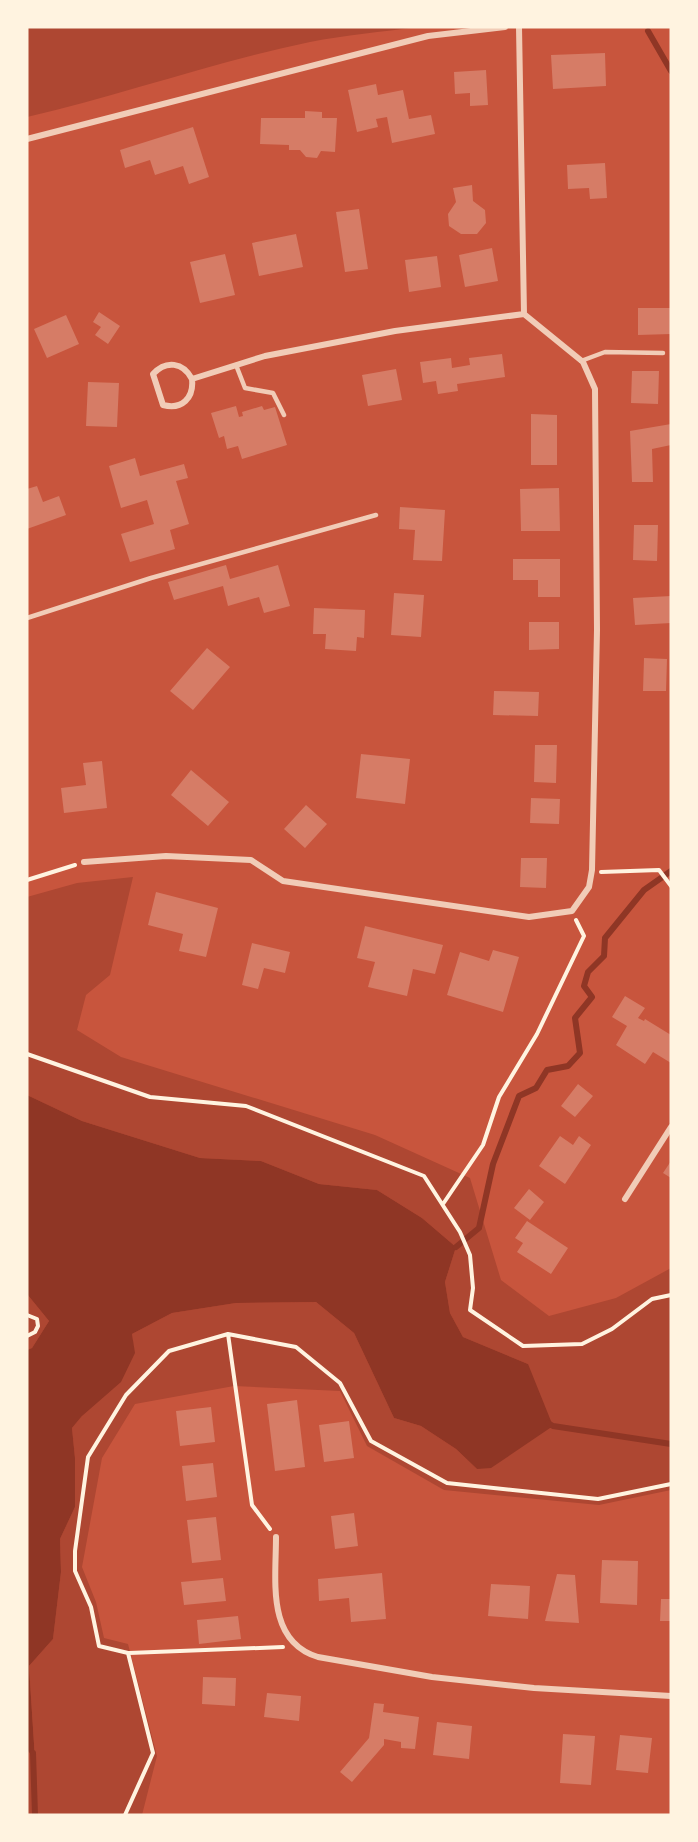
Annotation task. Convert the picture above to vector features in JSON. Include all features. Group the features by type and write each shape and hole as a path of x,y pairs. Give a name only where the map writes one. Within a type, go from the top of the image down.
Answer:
{"street":[{"path":"27,140 428,36 505,27"},
{"path":"519,27 524,314"},
{"path":"84,862 166,856 251,860 283,881 529,917 572,911 589,888 592,870 597,630 595,389 581,361 524,314 395,331 265,356 192,379"},
{"path":"177,365 189,372 192,379 192,392 184,403 172,407 163,405 153,374 164,366 177,365"},
{"path":"625,1199 671,1127"},
{"path":"276,1537 276,1594 279,1617 296,1647 305,1653 432,1677 534,1688 671,1696"}],"lane":[{"path":"581,361 605,352 663,353"},
{"path":"236,365 245,388 273,393 284,415"},
{"path":"27,618 150,578 376,515"}],"path":[{"path":"27,880 84,862"},
{"path":"592,870 606,872 659,870 669,884"},
{"path":"443,1204 483,1144 499,1097 537,1034 584,936 572,911"},
{"path":"27,1054 150,1097 246,1106 423,1176 460,1232 470,1255 473,1288 470,1310 523,1346 582,1344 612,1329 652,1299 671,1295"},
{"path":"27,1315 36,1319 38,1326 35,1332 27,1336"},
{"path":"296,1647 129,1653 99,1646 91,1607 75,1571 75,1551 88,1457 126,1395 169,1351 228,1334 296,1347 340,1383 370,1441 447,1483 598,1499 671,1484"},
{"path":"228,1334 252,1505 276,1537"},
{"path":"125,1815 153,1753 129,1653"}],"shaded area":[{"path":"27,27 418,27 337,37 274,50 27,117"},
{"path":"133,877 110,975 86,995 77,1030 121,1057 375,1135 470,1178 501,1280 549,1316 616,1298 671,1268 671,1490 599,1505 444,1490 367,1446 340,1391 234,1386 135,1404 102,1458 82,1567 96,1602 104,1638 128,1644 157,1756 142,1815 27,1815 27,1750 35,1758 29,1666 53,1639 61,1572 60,1539 75,1507 75,1458 72,1428 134,1353 132,1334 172,1313 236,1303 316,1302 354,1333 394,1418 421,1426 456,1449 477,1469 528,1364 463,1337 450,1313 445,1282 456,1247 422,1218 377,1190 319,1184 261,1161 200,1158 82,1121 27,1095 27,897 77,883"},
{"path":"27,1095 82,1121 200,1158 261,1161 319,1184 377,1190 422,1218 456,1247 445,1282 450,1313 463,1337 528,1364 553,1426 491,1468 477,1469 456,1449 421,1426 394,1418 354,1333 316,1302 236,1303 172,1313 132,1334 135,1353 121,1382 82,1416 72,1428 75,1458 75,1507 60,1539 61,1572 53,1639 29,1666 35,1759 27,1750 27,1350 32,1348 49,1321 27,1294"},
{"path":"27,1294 49,1321 32,1348 27,1350"}],"building":[{"path":"605,53 606,86 553,89 551,55"},
{"path":"486,70 488,105 470,106 470,93 455,94 454,72"},
{"path":"376,84 378,95 403,90 409,119 431,115 435,134 392,143 387,117 376,119 378,127 357,132 348,90"},
{"path":"305,111 322,112 322,118 337,118 335,152 321,151 317,158 306,157 300,150 289,150 289,145 260,144 261,118 305,118"},
{"path":"193,127 209,177 189,184 183,166 155,175 150,160 125,168 120,150"},
{"path":"605,163 607,198 590,199 589,188 568,189 567,165"},
{"path":"472,185 473,201 485,210 486,223 477,234 461,234 449,226 448,214 456,202 453,188"},
{"path":"359,209 368,269 345,272 336,212"},
{"path":"296,234 303,267 259,276 252,243"},
{"path":"492,248 498,281 465,287 459,255"},
{"path":"225,254 235,295 200,303 190,262"},
{"path":"437,256 441,287 409,292 405,260"},
{"path":"638,308 671,308 671,334 638,335"},
{"path":"99,312 120,326 108,344 95,335 101,327 93,322"},
{"path":"66,315 79,344 47,358 34,329"},
{"path":"502,354 505,377 457,384 458,391 438,394 436,381 423,383 420,362 451,358 452,368 470,365 469,358"},
{"path":"396,369 402,400 368,406 362,375"},
{"path":"632,371 659,371 658,404 631,403"},
{"path":"88,382 119,383 117,427 86,426"},
{"path":"236,406 239,417 243,416 242,412 262,406 264,410 275,407 287,445 242,459 238,446 227,449 224,436 219,438 211,413"},
{"path":"531,414 557,415 557,465 531,465"},
{"path":"671,424 671,445 652,449 653,482 632,482 630,431"},
{"path":"135,458 140,476 184,464 188,478 176,481 189,524 170,530 175,549 130,562 121,534 154,524 147,500 121,508 109,466"},
{"path":"37,486 43,502 59,496 66,515 27,529 27,489"},
{"path":"559,488 560,531 521,531 520,489"},
{"path":"400,507 445,510 442,561 413,560 415,530 399,529"},
{"path":"634,525 658,525 657,561 633,560"},
{"path":"513,559 560,559 560,597 538,597 538,580 513,580"},
{"path":"226,565 230,579 278,565 290,606 264,613 259,597 228,606 223,586 174,600 168,582"},
{"path":"394,593 424,595 421,637 391,635"},
{"path":"671,596 671,623 635,625 633,598"},
{"path":"314,608 365,610 364,638 357,637 356,651 325,649 326,634 313,634"},
{"path":"529,622 559,622 559,649 529,650"},
{"path":"207,648 230,667 193,710 170,691"},
{"path":"644,658 667,659 666,691 643,691"},
{"path":"494,691 539,692 538,716 493,715"},
{"path":"535,745 557,745 556,783 534,782"},
{"path":"361,754 410,759 405,804 356,798"},
{"path":"102,761 107,808 64,813 61,788 86,785 83,763"},
{"path":"191,770 229,802 208,826 171,795"},
{"path":"531,798 560,799 559,824 530,823"},
{"path":"306,805 327,824 305,848 284,829"},
{"path":"521,858 547,858 546,888 520,887"},
{"path":"156,892 218,908 206,957 179,951 183,934 148,925"},
{"path":"365,926 443,945 435,974 413,969 407,996 368,987 375,962 357,958"},
{"path":"252,943 290,952 285,973 264,968 258,989 242,985"},
{"path":"493,950 519,957 503,1012 447,995 460,952 489,961"},
{"path":"625,996 645,1008 638,1018 644,1021 645,1019 671,1035 671,1063 653,1052 645,1064 616,1045 627,1026 612,1017"},
{"path":"578,1084 593,1096 575,1117 561,1106"},
{"path":"560,1136 573,1145 579,1136 591,1145 565,1184 539,1166"},
{"path":"671,1161 671,1178 663,1173"},
{"path":"529,1189 544,1202 530,1220 514,1208"},
{"path":"527,1221 568,1248 551,1274 517,1252 523,1243 515,1238"},
{"path":"297,1400 305,1467 275,1471 267,1404"},
{"path":"211,1407 215,1442 180,1446 176,1411"},
{"path":"349,1421 354,1458 324,1462 319,1425"},
{"path":"213,1463 217,1497 186,1501 182,1466"},
{"path":"354,1513 358,1546 335,1549 331,1516"},
{"path":"216,1517 221,1560 192,1563 187,1520"},
{"path":"602,1560 638,1561 637,1605 600,1603"},
{"path":"382,1573 386,1619 351,1622 349,1598 319,1601 318,1579"},
{"path":"557,1574 575,1575 579,1623 545,1621"},
{"path":"223,1578 226,1601 184,1605 181,1582"},
{"path":"491,1584 530,1586 528,1619 488,1616"},
{"path":"661,1599 671,1599 671,1621 660,1621"},
{"path":"238,1616 241,1639 199,1644 197,1620"},
{"path":"203,1677 236,1678 235,1706 202,1704"},
{"path":"267,1693 301,1696 299,1721 264,1717"},
{"path":"374,1703 384,1704 383,1712 419,1717 415,1749 401,1748 401,1742 384,1739 384,1745 352,1782 340,1772 369,1738"},
{"path":"437,1722 472,1726 469,1759 433,1755"},
{"path":"563,1734 595,1736 591,1785 560,1783"},
{"path":"620,1735 652,1738 648,1773 616,1770"}],"waterway":[{"path":"648,31 671,71"},
{"path":"456,1247 479,1228 493,1164 519,1096 536,1088 547,1070 568,1066 580,1053 575,1018 592,997 584,986 588,972 604,956 605,938 644,890 671,871"},
{"path":"548,1423 553,1426 671,1444"},
{"path":"33,1753 35,1815"}]}
